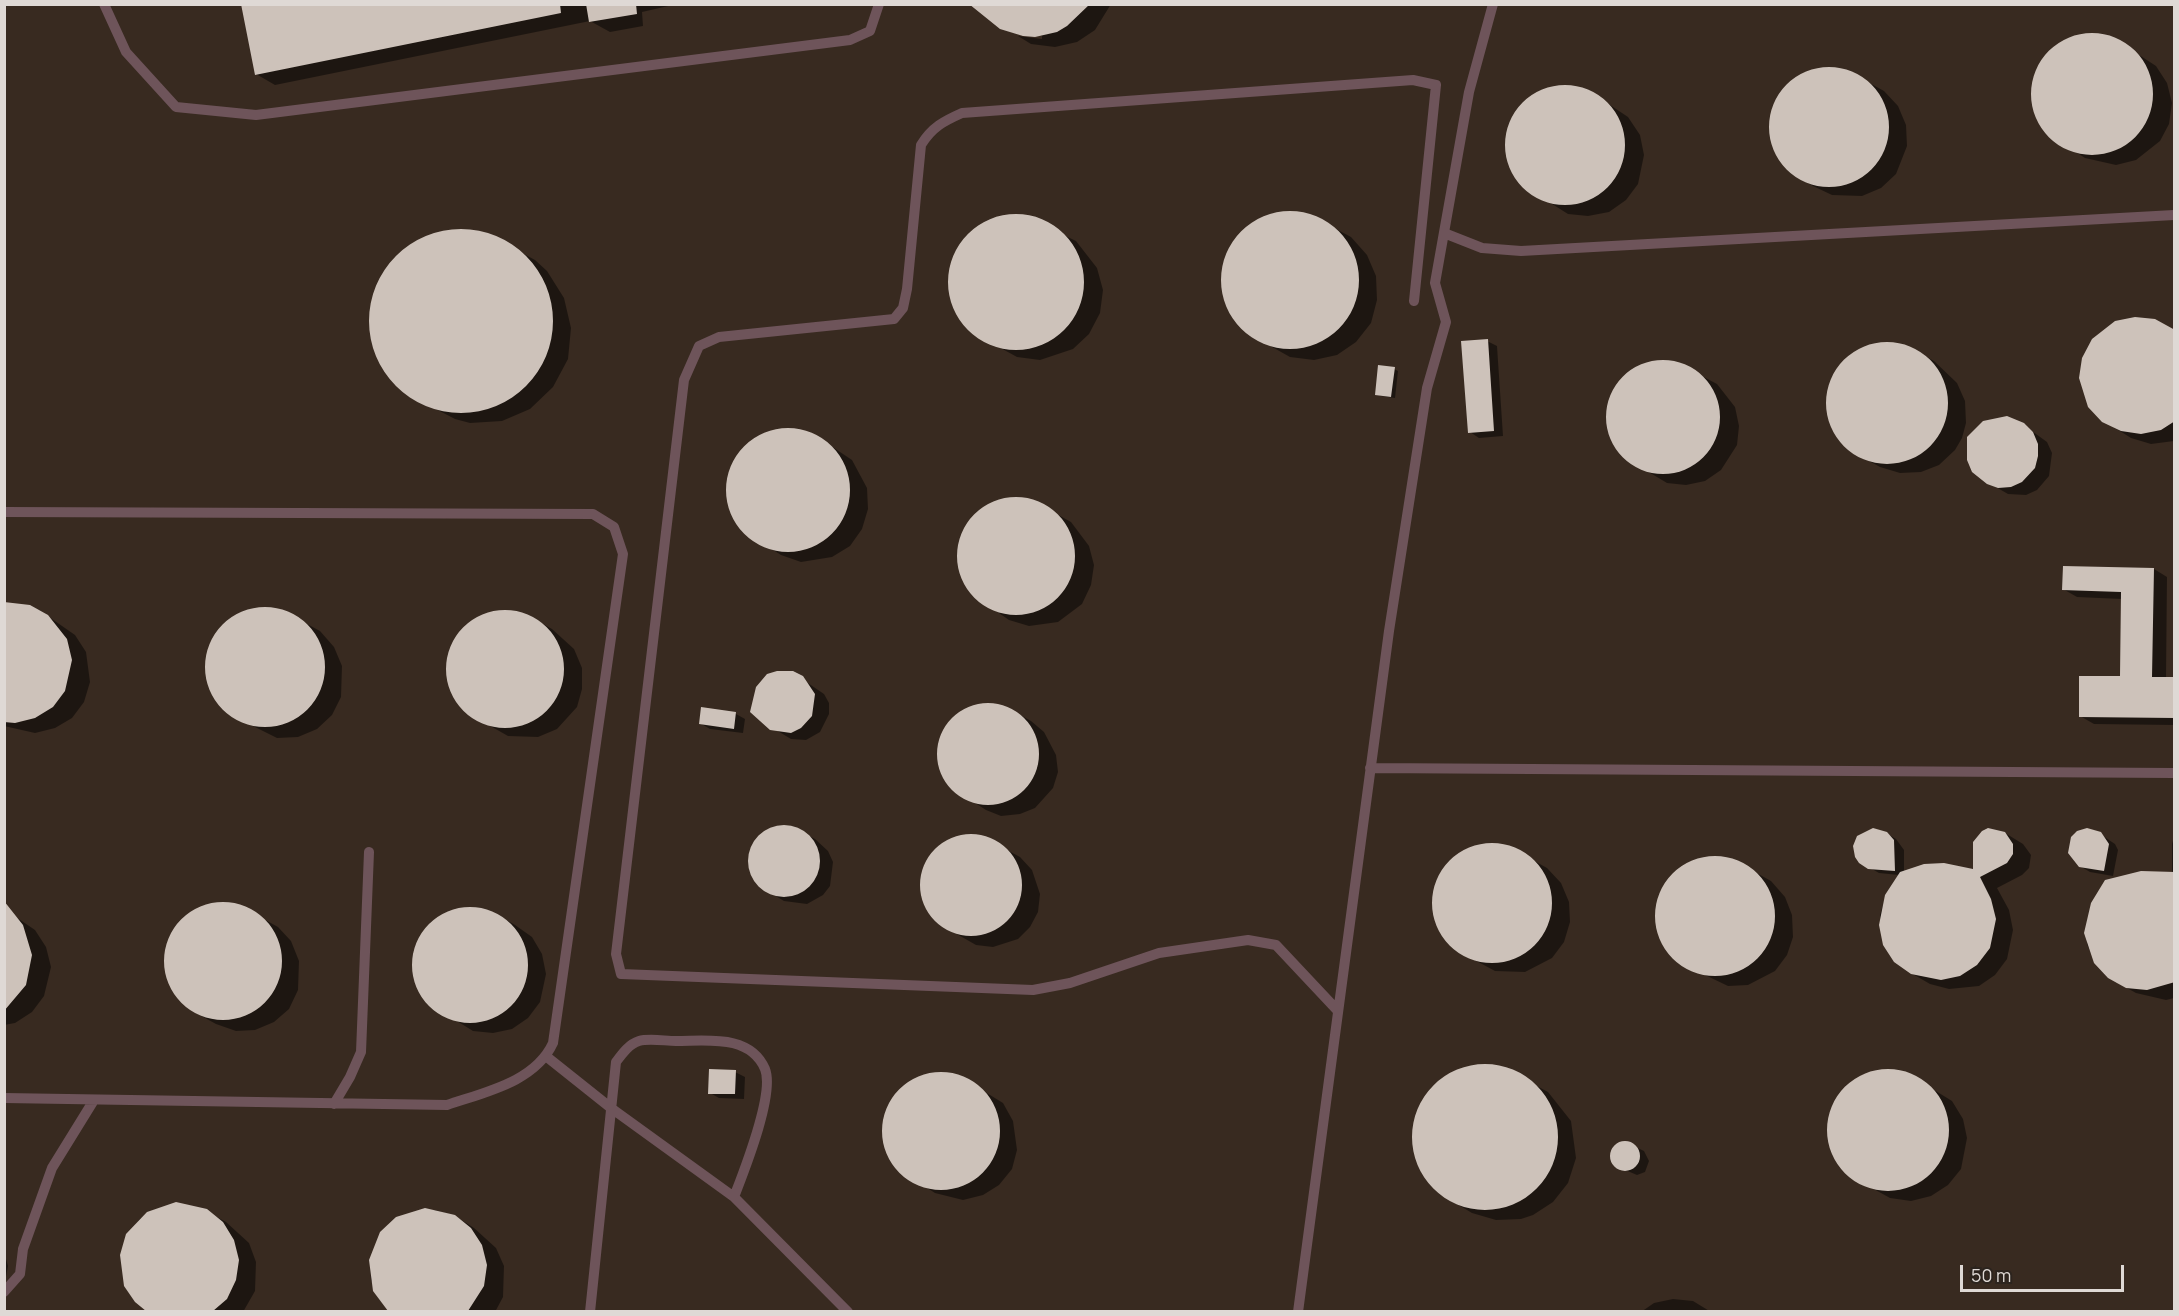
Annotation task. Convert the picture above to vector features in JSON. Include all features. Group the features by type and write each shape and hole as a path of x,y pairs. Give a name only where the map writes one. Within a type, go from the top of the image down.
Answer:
{"lane":[{"path":"104,4 126,52 176,106 256,115 850,40 870,31 879,4"},
{"path":"1298,1311 1370,768 1427,388 1446,322 1435,282 1469,92 1493,4"},
{"path":"1338,1011 1276,945 1248,940 1159,954 1070,983 1033,990 621,974 616,954 684,381 699,346 719,336 894,319 903,308 907,289 921,145 929,132 962,113 1413,80 1436,85 1414,301"},
{"path":"1444,233 1482,248 1521,251 2175,215"},
{"path":"4,512 593,514 614,527 623,554 553,1043 547,1057 531,1072 500,1087 447,1105 4,1098"},
{"path":"1370,768 2175,773"},
{"path":"334,1104 361,1052 369,852"},
{"path":"590,1311 616,1062 626,1049 640,1041 729,1041 752,1051 765,1070 767,1091 749,1160 734,1197"},
{"path":"547,1057 611,1108 734,1197 848,1311"},
{"path":"4,1292 20,1274 23,1249 52,1168 94,1100"}],"shaded area":[{"path":"5,5 2174,5 2174,1311 5,1311"}],"building":[{"path":"241,4 560,4 561,13 255,75"},
{"path":"586,4 636,4 637,14 589,22"},
{"path":"969,4 1090,4 1067,26 1057,32 1035,37 1000,29"},
{"path":"2092,33 2115,38 2135,51 2148,71 2153,94 2148,117 2135,137 2115,150 2092,155 2069,150 2049,137 2036,117 2031,94 2036,71 2049,51 2069,38"},
{"path":"1829,67 1852,71 1872,84 1885,104 1889,127 1885,150 1872,170 1852,183 1829,187 1806,183 1786,170 1773,150 1769,127 1773,104 1786,84 1806,71"},
{"path":"1565,85 1588,89 1608,102 1621,122 1625,145 1621,168 1608,188 1588,201 1565,205 1542,201 1522,188 1509,168 1505,145 1509,122 1522,102 1542,89"},
{"path":"1290,211 1317,216 1329,222 1339,231 1348,241 1354,253 1359,280 1354,307 1348,319 1339,329 1329,338 1317,344 1290,349 1263,344 1251,338 1241,329 1232,319 1226,307 1221,280 1226,253 1232,241 1241,231 1251,222 1263,216"},
{"path":"1016,214 1042,219 1064,234 1079,256 1084,282 1079,308 1064,330 1042,345 1016,350 990,345 968,330 953,308 948,282 953,256 968,234 990,219"},
{"path":"461,229 496,236 526,256 546,286 553,321 546,356 526,386 496,406 461,413 426,406 396,386 376,356 369,321 376,286 396,256 426,236"},
{"path":"2135,317 2155,319 2175,330 2175,421 2161,430 2141,434 2121,431 2102,422 2088,407 2079,378 2082,358 2092,339 2115,321"},
{"path":"1488,339 1494,431 1468,433 1461,341"},
{"path":"1887,342 1910,347 1930,360 1943,380 1948,403 1943,426 1930,446 1910,459 1887,464 1864,459 1844,446 1831,426 1826,403 1831,380 1844,360 1864,347"},
{"path":"1663,360 1685,364 1704,376 1716,395 1720,417 1716,439 1704,458 1685,470 1663,474 1641,470 1622,458 1610,439 1606,417 1610,395 1622,376 1641,364"},
{"path":"1378,365 1395,367 1391,397 1375,395"},
{"path":"2007,416 2024,423 2033,432 2038,444 2038,456 2035,468 2022,482 2011,487 1998,488 1987,484 1972,472 1967,460 1967,437 1983,421"},
{"path":"788,428 812,433 832,446 845,466 850,490 845,514 832,534 812,547 788,552 764,547 744,534 731,514 726,490 731,466 744,446 764,433"},
{"path":"1016,497 1039,501 1058,514 1071,533 1075,556 1071,579 1058,598 1039,611 1016,615 993,611 974,598 961,579 957,556 961,533 974,514 993,501"},
{"path":"2063,566 2154,568 2152,677 2175,677 2175,718 2079,717 2079,676 2120,676 2121,592 2062,590"},
{"path":"4,602 30,605 48,615 67,639 72,660 65,691 53,707 35,718 15,723 4,722"},
{"path":"265,607 288,611 308,624 321,644 325,667 321,690 308,710 288,723 265,727 242,723 222,710 209,690 205,667 209,644 222,624 242,611"},
{"path":"505,610 528,614 547,627 560,646 564,669 560,692 547,711 528,724 505,728 482,724 463,711 450,692 446,669 450,646 463,627 482,614"},
{"path":"777,671 793,671 803,676 815,694 812,716 801,728 791,733 770,730 750,712 756,687 767,674"},
{"path":"988,703 1007,707 1024,718 1035,735 1039,754 1035,773 1024,790 1007,801 988,805 969,801 952,790 941,773 937,754 941,735 952,718 969,707"},
{"path":"701,707 736,712 734,729 699,724"},
{"path":"784,825 804,831 814,841 820,861 814,881 804,891 784,897 764,891 754,881 748,861 754,841 764,831"},
{"path":"1873,828 1887,832 1894,840 1895,871 1868,869 1855,857 1853,846 1857,836"},
{"path":"1988,828 2005,832 2013,844 2013,854 2007,863 1980,877 1991,899 1996,919 1990,948 1977,965 1960,976 1941,980 1911,974 1894,962 1883,945 1879,925 1885,895 1900,872 1924,864 1944,863 1973,869 1973,842 1982,831"},
{"path":"2087,828 2101,832 2109,844 2104,871 2079,867 2068,853 2071,837 2077,831"},
{"path":"971,834 990,838 1007,849 1018,866 1022,885 1018,904 1007,921 990,932 971,936 952,932 935,921 924,904 920,885 924,866 935,849 952,838"},
{"path":"1492,843 1515,847 1535,860 1548,880 1552,903 1548,926 1535,946 1515,959 1492,963 1469,959 1449,946 1436,926 1432,903 1436,880 1449,860 1469,847"},
{"path":"1715,856 1738,861 1757,874 1770,893 1775,916 1770,939 1757,958 1738,971 1715,976 1692,971 1673,958 1660,939 1655,916 1660,893 1673,874 1692,861"},
{"path":"2141,871 2175,872 2175,982 2147,990 2126,988 2108,978 2094,963 2084,933 2091,903 2105,880"},
{"path":"4,901 23,925 32,955 26,985 4,1011"},
{"path":"223,902 246,906 265,919 278,938 282,961 278,984 265,1003 246,1016 223,1020 200,1016 181,1003 168,984 164,961 168,938 181,919 200,906"},
{"path":"470,907 492,911 511,924 524,943 528,965 524,987 511,1006 492,1019 470,1023 448,1019 429,1006 416,987 412,965 416,943 429,924 448,911"},
{"path":"1485,1064 1513,1069 1537,1085 1553,1109 1558,1137 1553,1165 1537,1189 1513,1205 1485,1210 1457,1205 1433,1189 1417,1165 1412,1137 1417,1109 1433,1085 1457,1069"},
{"path":"709,1069 736,1070 735,1094 708,1094"},
{"path":"1888,1069 1911,1074 1922,1079 1931,1087 1939,1096 1944,1107 1949,1130 1944,1153 1939,1164 1931,1173 1922,1181 1911,1186 1888,1191 1865,1186 1854,1181 1845,1173 1837,1164 1832,1153 1827,1130 1832,1107 1837,1096 1845,1087 1854,1079 1865,1074"},
{"path":"941,1072 952,1073 974,1082 990,1098 999,1120 999,1142 990,1164 974,1180 952,1189 941,1190 930,1189 908,1180 892,1164 883,1142 882,1131 883,1120 892,1098 908,1082 930,1073"},
{"path":"1625,1141 1631,1142 1639,1150 1639,1162 1631,1170 1625,1171 1619,1170 1611,1162 1610,1156 1611,1150 1619,1142"},
{"path":"176,1202 207,1209 223,1222 234,1240 239,1260 236,1280 227,1299 213,1311 146,1311 135,1302 124,1286 120,1255 126,1234 147,1212"},
{"path":"425,1208 455,1215 471,1228 482,1245 487,1265 484,1286 468,1311 388,1311 373,1291 369,1260 380,1232 396,1217"}]}
